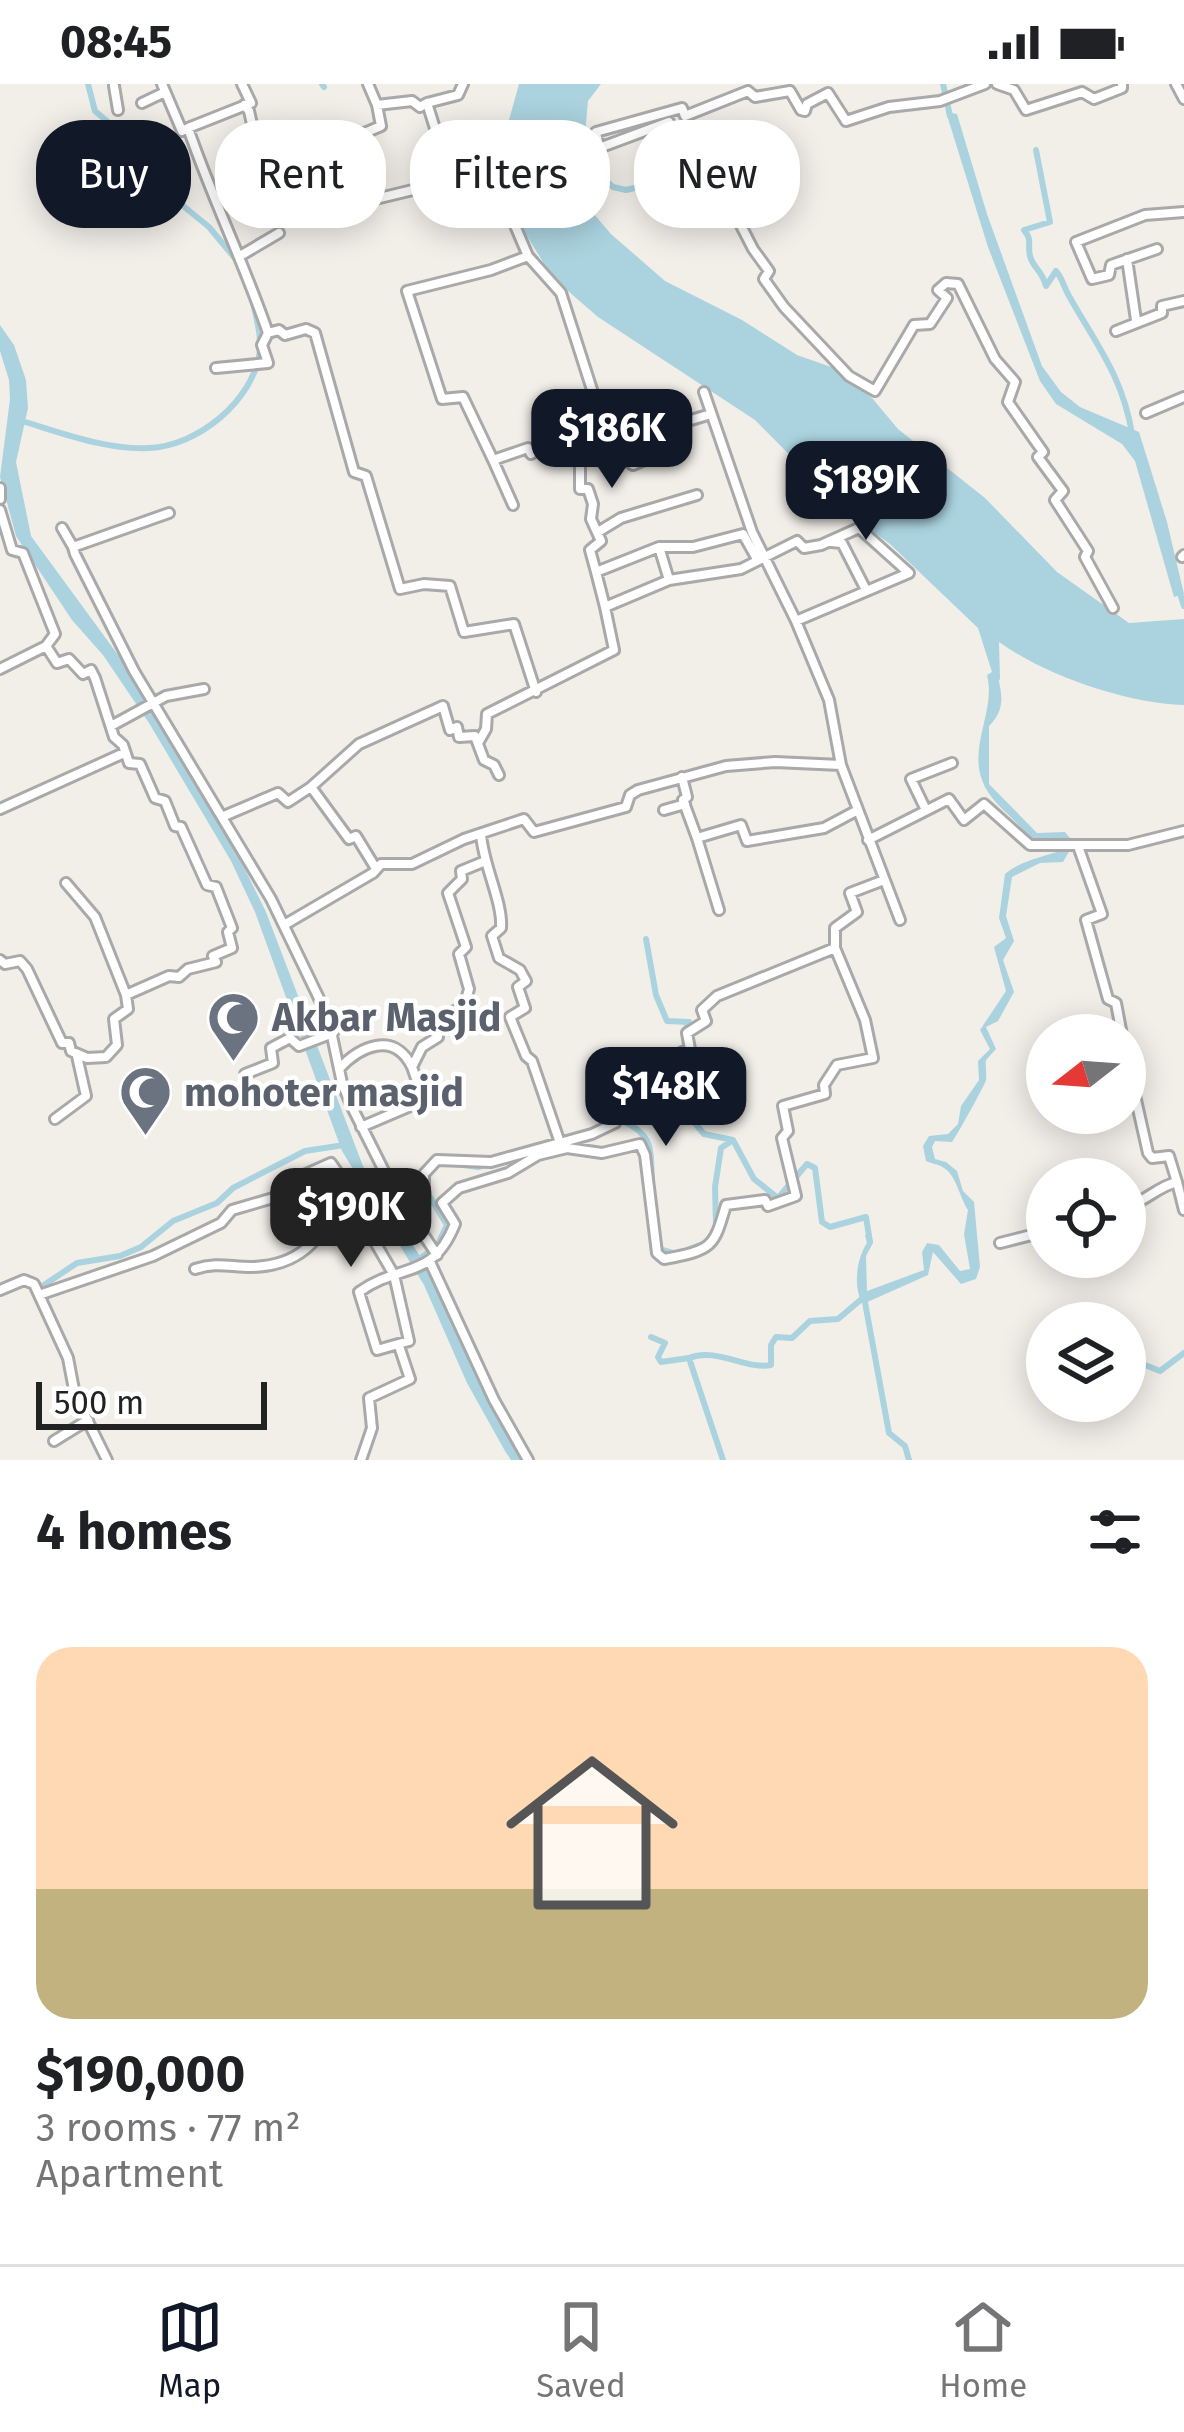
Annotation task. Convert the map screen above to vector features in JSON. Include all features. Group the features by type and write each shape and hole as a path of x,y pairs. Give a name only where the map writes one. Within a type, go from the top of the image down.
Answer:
{"street":[{"path":"191,127 251,103 242,84"},
{"path":"244,106 259,155 264,158 300,143 310,156 381,126 368,84"},
{"path":"377,105 412,101 420,107 458,95 463,84"},
{"path":"674,120 742,88 754,98 790,91 805,111 807,104 828,93 846,122 889,107 940,101 985,84"},
{"path":"997,84 1014,90 1026,110 1082,92 1094,99 1122,84"},
{"path":"1176,84 1184,99"},
{"path":"114,85 118,110"},
{"path":"142,104 163,88 177,120"},
{"path":"427,104 432,120"},
{"path":"639,120 682,108 685,116"},
{"path":"634,121 596,132 599,148 634,135"},
{"path":"191,137 268,333 262,345 268,362 216,368"},
{"path":"1156,249 1111,265 1109,274 1091,279 1076,242 1145,215 1184,212"},
{"path":"516,228 528,256 561,292 603,424"},
{"path":"745,228 769,271 764,279 784,307 849,376 874,391 914,326 930,324 940,310 947,298 938,290 946,283 958,284 994,359 1016,382 1007,402 1043,452 1039,457 1063,491 1055,500 1088,551 1084,557 1113,608"},
{"path":"240,256 279,232"},
{"path":"513,506 463,397 442,399 407,291 528,256"},
{"path":"1127,259 1136,320"},
{"path":"1116,331 1162,314 1162,306 1184,301"},
{"path":"268,333 279,330 285,335 306,328 315,333 354,472 366,476 400,589 450,586 464,632 514,624 536,692"},
{"path":"704,392 761,558"},
{"path":"1146,413 1184,397"},
{"path":"493,460 528,448 531,454 581,423 585,430 611,420 626,460 633,465 658,454 654,431 711,414"},
{"path":"478,743 487,714 614,650 590,550 599,545 591,519 593,504 588,489 580,490 580,466 571,444 565,446 564,432"},
{"path":"0,488 0,499"},
{"path":"598,532 621,518 697,495"},
{"path":"0,510 12,550 23,554 55,634 46,646 0,669"},
{"path":"73,547 169,513"},
{"path":"62,528 134,671 224,816 284,925 318,994 333,1033 339,1069 362,1127 432,1255 494,1400 528,1460"},
{"path":"605,607 669,580 731,572 797,541 804,548 859,528 909,573 796,621"},
{"path":"596,572 659,547 693,547 743,534 796,621 829,700 841,765 900,920"},
{"path":"830,541 842,543 866,590"},
{"path":"659,547 669,580"},
{"path":"46,646 57,663 69,659 83,674 91,670 129,763 140,764 148,774 154,798 165,801 207,884 216,887 232,924 228,932 232,949 214,956 216,962 202,963 179,977 169,976 126,995"},
{"path":"111,726 177,692 203,689"},
{"path":"224,816 278,793 288,802 359,744 443,706 450,730 457,727 459,737 475,736 484,760 499,775"},
{"path":"0,809 124,752"},
{"path":"374,867 412,864 524,819 532,832 592,817 626,807 638,790 746,763 841,765"},
{"path":"925,808 911,779 952,763"},
{"path":"682,777 685,804 718,910"},
{"path":"284,925 373,873 356,836 350,839 311,787"},
{"path":"868,840 949,799 964,820 984,804 1030,845 1052,848 1128,845 1184,831"},
{"path":"664,811 685,804"},
{"path":"697,838 741,825 747,841 824,827 856,811"},
{"path":"481,834 483,862 502,918 501,928 491,934 498,957 520,970 526,981 518,987 526,1008 510,1017 526,1058 532,1060 559,1140"},
{"path":"1078,845 1102,914 1086,920 1108,999 1116,1003 1118,1014"},
{"path":"412,1067 422,1047 438,1037 438,1018 458,1012 467,998 468,981 459,954 466,947 448,893 462,879 461,871 483,862"},
{"path":"39,1295 153,1256 221,1223 232,1210 280,1196 285,1184 327,1164 335,1165 350,1189 394,1275 410,1339 399,1346 376,1348 358,1296 367,1286 394,1275 411,1270 432,1255 455,1224 442,1203 456,1190 508,1173 526,1159 567,1148 587,1154 633,1143 642,1146 657,1253 664,1258 712,1243 721,1232 724,1206 765,1200 768,1206 795,1197 782,1138 788,1131 783,1106 825,1094 824,1085 838,1065 873,1058 865,1020 835,948 835,928 856,912 850,893 884,880"},
{"path":"66,883 95,917 128,1009 114,1019 117,1045 112,1052 94,1058 77,1054"},
{"path":"407,1210 424,1197 424,1174 437,1160 490,1162 615,1123 634,1089 686,1069 687,1033 706,1021 702,1010 717,996 835,948"},
{"path":"0,960 4,964 20,961 27,969 62,1042 77,1054 86,1096 55,1119"},
{"path":"245,1074 273,1063 273,1047 292,1038 299,1046 333,1033"},
{"path":"339,1069 347,1058 384,1044 406,1055 412,1067 419,1087 412,1091 415,1104 362,1127"},
{"path":"1144,1134 1153,1158 1169,1156 1184,1210"},
{"path":"1146,1199 1159,1186 1177,1182"},
{"path":"195,1269 219,1262 272,1266 307,1251 350,1189"},
{"path":"1000,1243 1026,1236"},
{"path":"0,1290 29,1280 39,1295 68,1358 72,1387 107,1460"},
{"path":"362,1460 372,1428 369,1398 410,1379 399,1346"},
{"path":"54,1441 88,1420"}],"water":[{"path":"519,84 601,84 588,101 586,120 509,120"},
{"path":"946,112 957,114 1042,366 1061,392 1080,407 1139,432 1184,594 1174,597 1135,461 1122,444 1056,404 1040,381 988,247"},
{"path":"522,228 606,228 665,281 742,320 797,355 834,368 872,398 898,429 985,498 1057,572 1129,623 1184,619 1184,705 1087,686 999,642 996,663 1001,705 989,726 989,784 1037,833 1065,832 1074,843 1063,862 1040,863 1012,877 1006,916 1014,941 1003,960 1014,992 998,1021 986,1027 996,1049 986,1060 986,1080 976,1100 952,1142 935,1141 932,1147 935,1159 957,1171 963,1191 974,1202 980,1267 976,1279 961,1284 933,1252 928,1275 863,1304 857,1282 865,1235 871,1233 867,1291 924,1270 922,1252 927,1243 939,1245 960,1271 970,1269 964,1234 968,1210 952,1176 926,1161 923,1146 929,1136 948,1134 958,1124 961,1106 979,1080 978,1061 990,1049 980,1030 1006,991 994,947 1006,938 999,918 1005,874 1063,850 1062,843 1030,840 982,780 979,753 988,701 987,675 992,672 978,628 890,544 847,513 755,420 598,317 553,278"},
{"path":"0,325 14,345 26,380 28,408 16,462 31,536 140,685 224,827 266,912 363,1166 437,1283 523,1460 511,1460 505,1451 467,1383 424,1285 342,1151 255,912 231,861 149,723 16,536 0,477 10,399"}],"waterway":[{"path":"88,84 95,111 115,128 128,161 209,227 238,262"},
{"path":"943,84 950,116"},
{"path":"1036,150 1050,222 1024,230 1030,256 1046,286 1056,271 1060,277 1115,378 1132,434"},
{"path":"610,184 634,188"},
{"path":"22,421 84,440 133,448 167,445 203,430 234,404 255,370 260,344 252,297"},
{"path":"1178,587 1184,606"},
{"path":"996,643 997,678"},
{"path":"646,939 656,995 667,1021 689,1022 685,1047 706,1066 727,1102 722,1106 694,1104 688,1115 704,1134 733,1140 754,1179 778,1198 807,1164 815,1168 822,1222 830,1227 866,1217 870,1242"},
{"path":"616,1125 623,1121 646,1138 652,1182"},
{"path":"716,1225 721,1148 730,1142"},
{"path":"44,1285 77,1263 120,1256 141,1247 173,1221 217,1203 233,1188 305,1151 344,1145"},
{"path":"449,1163 489,1164"},
{"path":"418,1260 437,1246 447,1225 425,1189"},
{"path":"659,1249 676,1254 708,1242"},
{"path":"723,1460 689,1358 710,1355 771,1365 776,1337 792,1338 810,1321 838,1319 864,1297 889,1433 905,1446 909,1460"},
{"path":"651,1337 665,1343 658,1357 661,1362 689,1358"},
{"path":"1146,1365 1160,1371 1184,1353"}],"place":[{"name":"Akbar Masjid","path":"233,1063"},
{"name":"mohoter masjid","path":"145,1138"}]}
